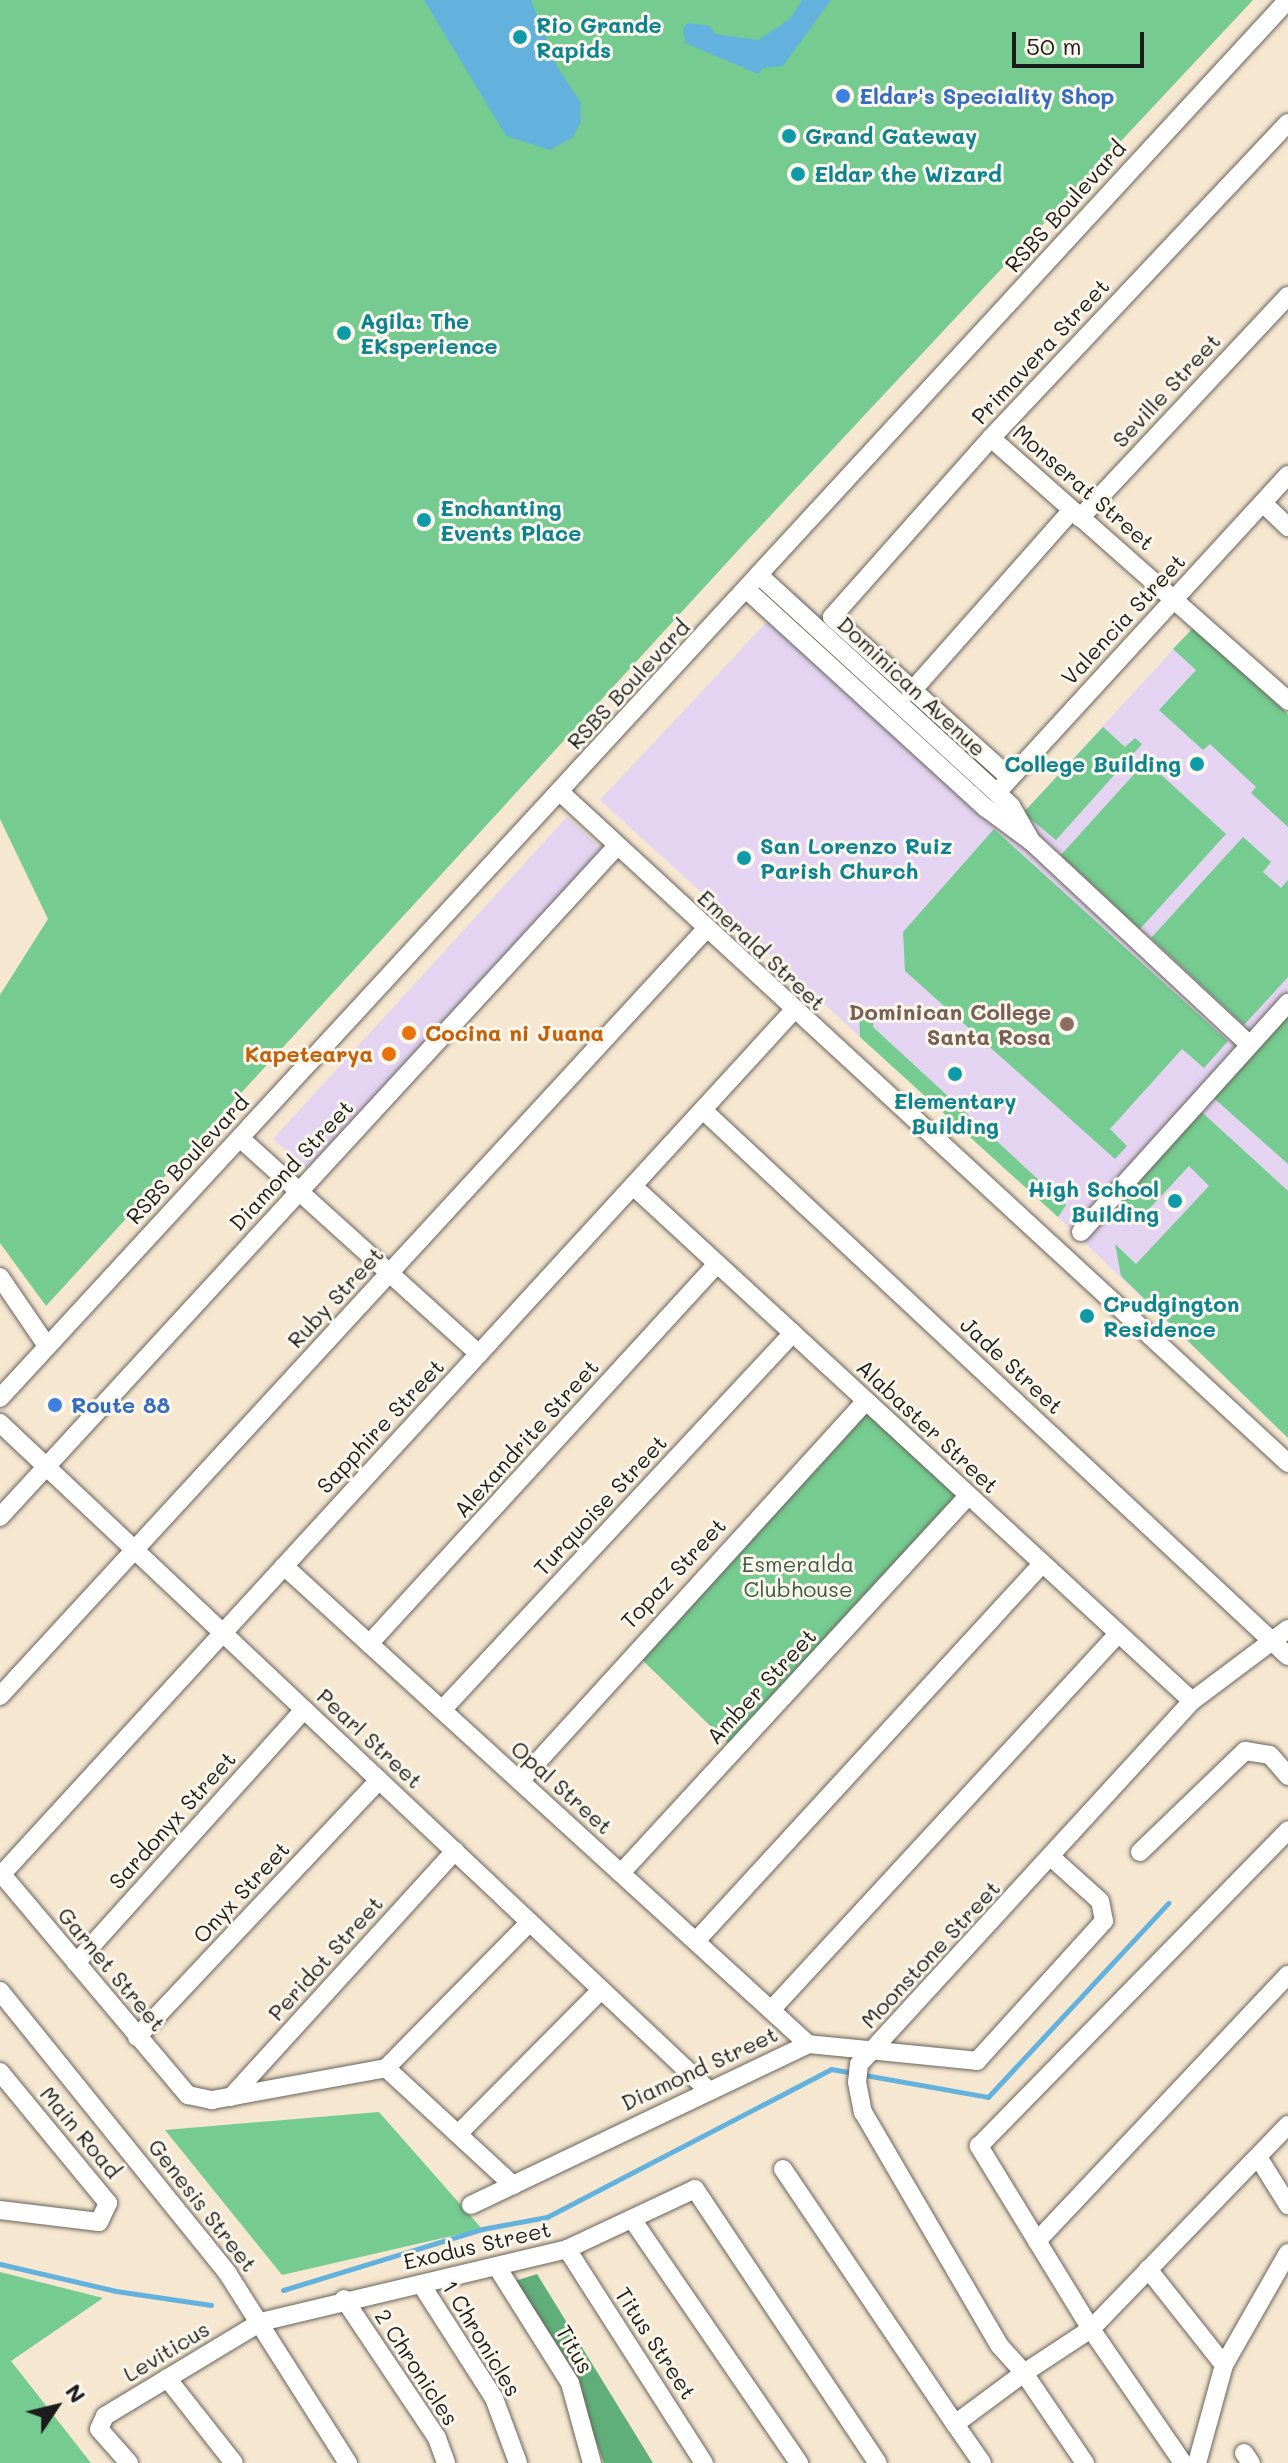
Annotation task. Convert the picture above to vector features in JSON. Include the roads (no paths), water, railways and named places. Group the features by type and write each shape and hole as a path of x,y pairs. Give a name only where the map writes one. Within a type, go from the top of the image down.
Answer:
{"street":[{"name":"RSBS Boulevard","path":"0,1398 1288,0"},
{"name":"Primavera Street","path":"911,692 832,617 991,438 1288,123"},
{"name":"Seville Street","path":"911,692 1075,515 1288,296"},
{"name":"Monserat Street","path":"991,438 1288,701"},
{"name":"Valencia Street","path":"991,802 1288,475"},
{"path":"1263,503 1288,527"},
{"name":"Dominican Avenue","path":"760,576 991,802"},
{"name":"Dominican Avenue","path":"747,590 991,802"},
{"path":"911,692 1010,778"},
{"name":"Emerald Street","path":"560,792 705,930 1288,1463"},
{"path":"991,802 1019,816 1031,841 1250,1045"},
{"name":"Diamond Street","path":"0,1517 617,846"},
{"name":"Ruby Street","path":"0,1696 705,930"},
{"path":"1081,1232 1288,1003"},
{"name":"Sapphire Street","path":"1,1873 793,1011"},
{"name":"Jade Street","path":"703,1110 1282,1650"},
{"path":"240,1138 479,1354"},
{"name":"Alabaster Street","path":"633,1186 1192,1701"},
{"name":"Alexandrite Street","path":"369,1644 717,1264"},
{"path":"0,1277 47,1346"},
{"name":"Turquoise Street","path":"442,1710 793,1333"},
{"name":"Topaz Street","path":"520,1781 865,1402"},
{"name":"Pearl Street","path":"0,1423 706,2088"},
{"name":"Amber Street","path":"621,1873 968,1496"},
{"path":"696,1941 1042,1564"},
{"name":"Opal Street","path":"284,1566 808,2044"},
{"name":"Moonstone Street","path":"1085,2463 1024,2373 999,2345 863,2112 859,2064 1052,1858 1192,1701 1282,1650 1288,1629"},
{"path":"771,2010 1118,1634"},
{"name":"Sardonyx Street","path":"76,1963 304,1710"},
{"path":"1140,1852 1245,1751 1270,1755 1288,1776"},
{"name":"Onyx Street","path":"137,2037 379,1780"},
{"path":"1183,2463 1091,2329 979,2146 1288,1830"},
{"name":"Peridot Street","path":"231,2097 455,1851"},
{"name":"Diamond Street","path":"471,2205 706,2088 808,2044 969,2064 984,2055 1104,1921 1100,1901 1052,1858"},
{"name":"Garnet Street","path":"1,1873 188,2095 200,2101 231,2097"},
{"path":"231,2097 386,2068 530,1922"},
{"path":"1037,2241 1288,1975"},
{"path":"460,2132 601,1990"},
{"name":"Genesis Street","path":"0,1991 261,2322 348,2463"},
{"path":"386,2068 460,2132 513,2185"},
{"name":"Main Road","path":"0,2072 108,2203 99,2222 0,2210"},
{"path":"955,2424 1091,2329 1288,2125"},
{"path":"1258,2157 1288,2205"},
{"path":"783,2169 982,2463"},
{"name":"Exodus Street","path":"261,2322 344,2299 567,2249 695,2189 878,2463"},
{"path":"632,2219 799,2463"},
{"name":"Titus Street","path":"567,2249 704,2463"},
{"path":"1197,2463 1224,2365 1288,2253"},
{"name":"Titus","path":"497,2267 570,2383 592,2463"},
{"path":"1148,2269 1224,2365"},
{"name":"1 Chronicles","path":"421,2284 494,2398 518,2463"},
{"name":"2 Chronicles","path":"344,2299 437,2438 446,2463"},
{"name":"Leviticus","path":"129,2463 99,2423 261,2322"},
{"path":"167,2378 234,2463"}],"water":[{"path":"424,0 531,0 557,66 581,103 581,122 572,138 550,150 506,136"},
{"path":"802,0 831,0 783,66 763,68 758,74 685,43 683,28 688,23 710,26 715,34 758,40 790,19"}],"waterway":[{"path":"283,2290 482,2229 547,2217 831,2069 988,2097 1168,1903"},
{"path":"0,2264 116,2291 211,2305"}],"place":[{"name":"Rio Grande Rapids","path":"520,37"},
{"name":"Eldar's Speciality Shop","path":"843,96"},
{"name":"Grand Gateway","path":"789,136"},
{"name":"Eldar the Wizard","path":"798,174"},
{"name":"Agila: The EKsperience","path":"344,333"},
{"name":"Enchanting Events Place","path":"424,520"},
{"name":"College Building","path":"1197,764"},
{"name":"San Lorenzo Ruiz Parish Church","path":"744,858"},
{"name":"Dominican College Santa Rosa","path":"1067,1024"},
{"name":"Cocina ni Juana","path":"409,1033"},
{"name":"Kapetearya","path":"389,1054"},
{"name":"Elementary Building","path":"955,1074"},
{"name":"High School Building","path":"1175,1201"},
{"name":"Crudgington Residence","path":"1087,1316"},
{"name":"Route 88","path":"55,1405"}],"park label":[{"name":"Esmeralda Clubhouse","path":"798,1576"}]}
